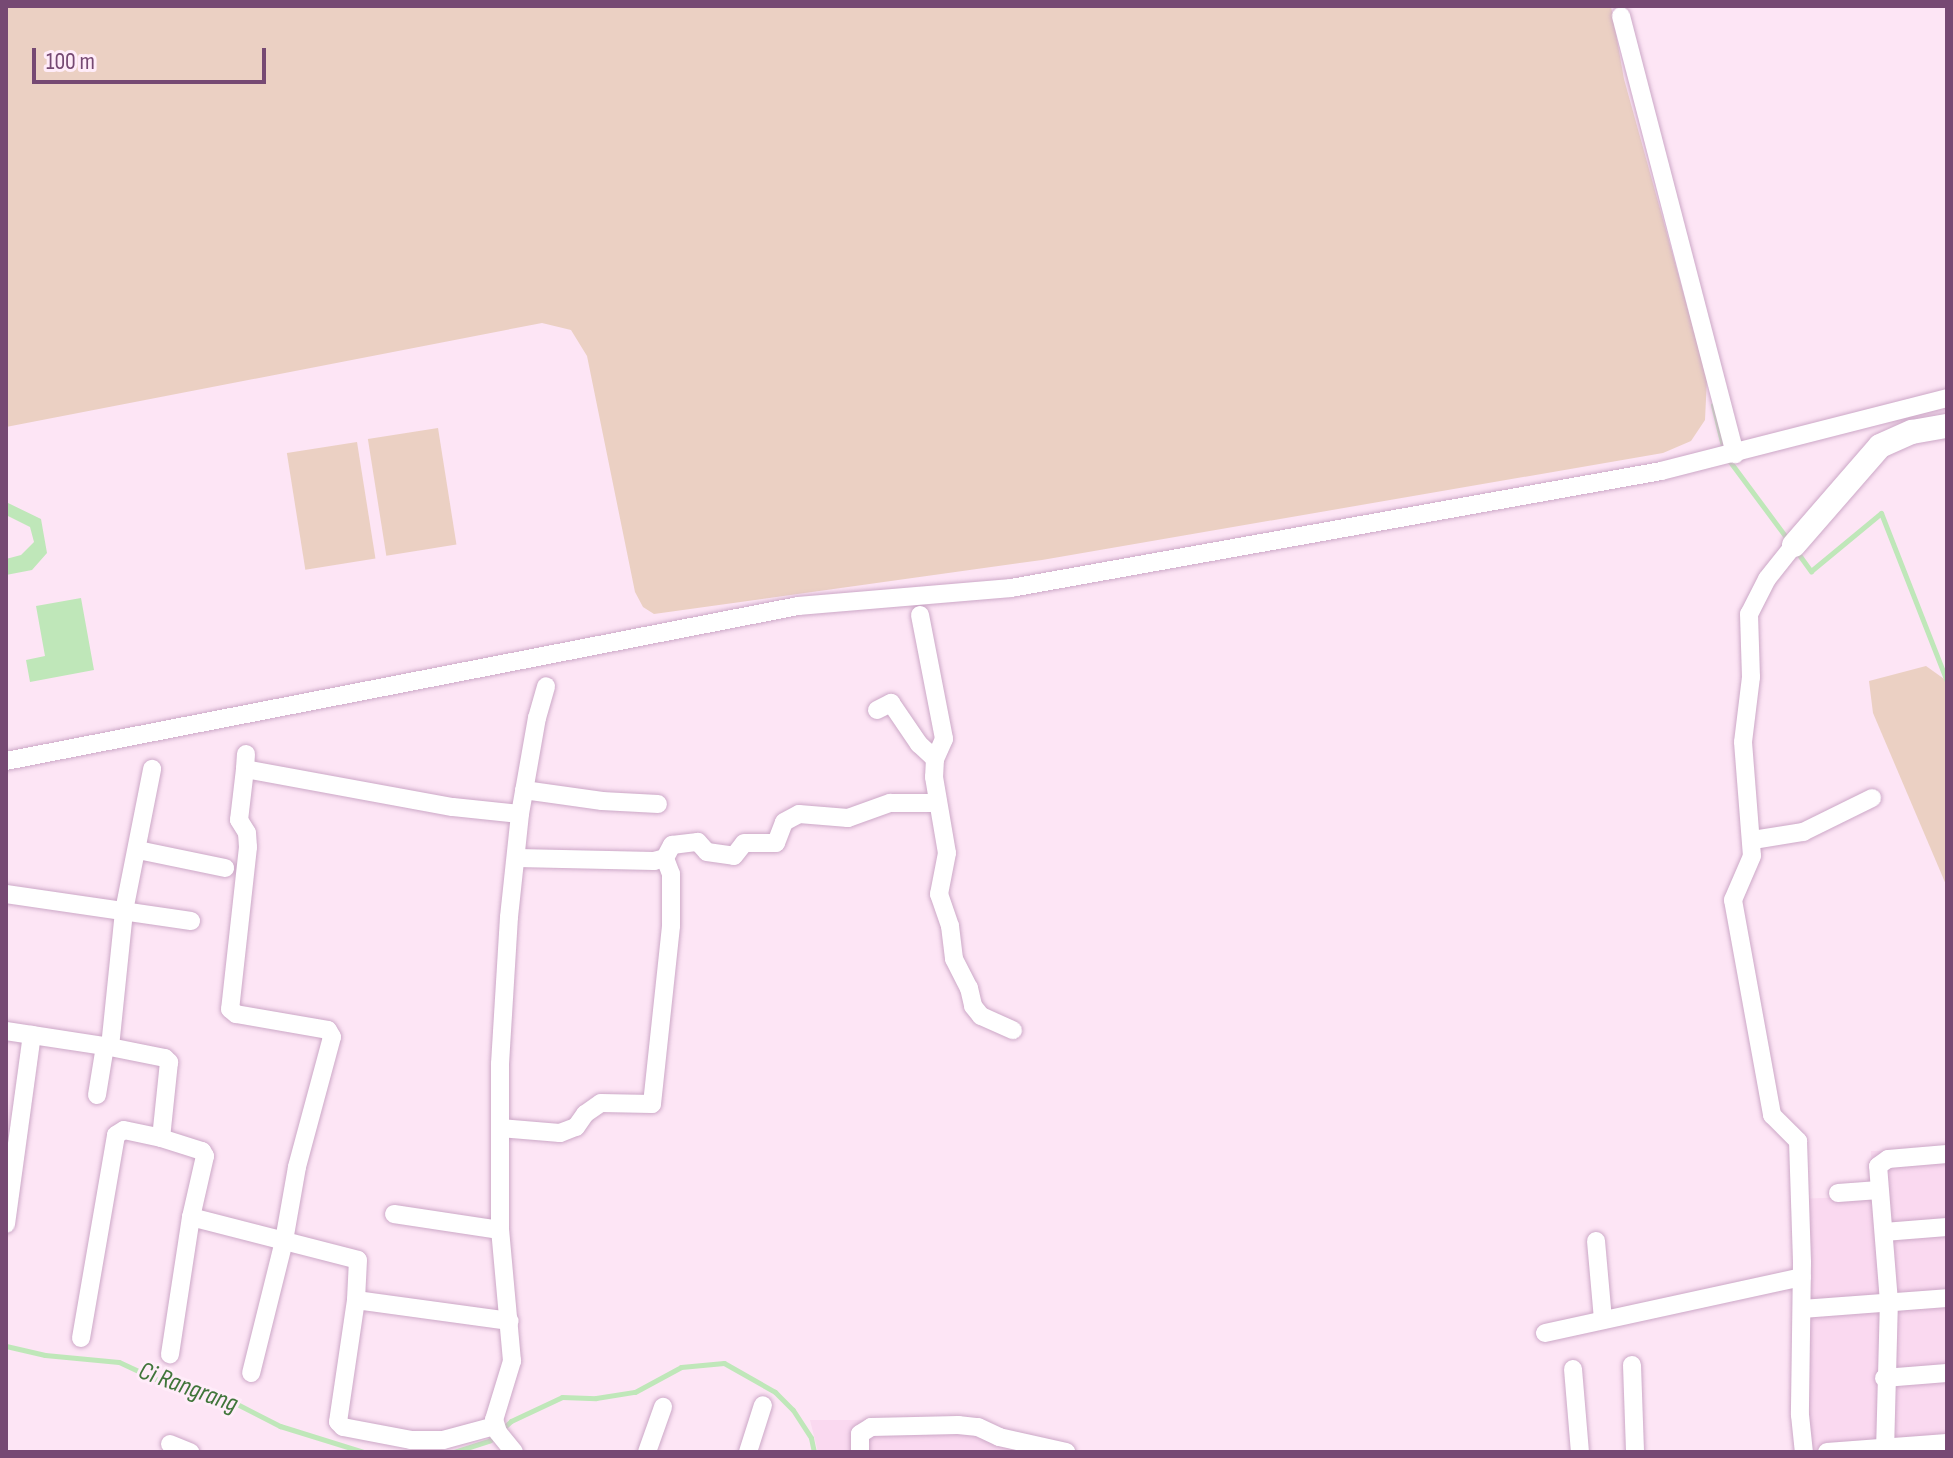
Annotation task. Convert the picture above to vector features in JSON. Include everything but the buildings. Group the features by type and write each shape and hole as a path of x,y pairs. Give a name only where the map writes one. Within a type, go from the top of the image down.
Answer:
{"street":[{"path":"1621,16 1735,454"},
{"path":"6,761 798,606 1024,586 1661,471 1947,398"},
{"path":"1804,1452 1800,1415 1802,1277 1798,1141 1772,1115 1733,906 1737,888 1751,862 1753,840 1743,742 1751,677 1749,614 1774,569 1880,446 1912,432 1947,426"},
{"path":"920,615 944,739 935,759 937,803 947,853 939,894 950,926 954,959 969,988 976,1011 1013,1030"},
{"path":"191,1217 357,1259 360,1267 338,1422 341,1426 411,1440 504,1439 497,1403 512,1361 500,1230 503,982 520,814 546,686"},
{"path":"877,710 891,703 914,737 935,759"},
{"path":"251,1373 284,1241 297,1167 332,1034 328,1030 236,1014 230,1009 248,847 247,833 239,820 245,762 453,807 520,814"},
{"path":"97,1095 108,1046 124,911 152,769"},
{"path":"524,790 602,801 658,804"},
{"path":"1753,840 1803,832 1872,798"},
{"path":"517,858 654,861 665,858 673,844 698,842 706,851 731,857 737,855 744,843 774,845 786,820 799,814 848,818 890,803 937,803"},
{"path":"138,850 225,868"},
{"path":"500,1128 560,1133 576,1127 585,1114 601,1103 652,1104 671,926 671,874 665,858"},
{"path":"6,894 191,921"},
{"path":"6,1031 165,1058 169,1062 161,1138"},
{"path":"6,1224 12,1135 32,1035"},
{"path":"81,1338 116,1135 124,1130 161,1138 205,1154 191,1217 170,1354"},
{"path":"1885,1450 1884,1378 1889,1302 1878,1166 1882,1161 1947,1154"},
{"path":"1838,1193 1879,1190"},
{"path":"394,1214 500,1230"},
{"path":"1884,1232 1947,1227"},
{"path":"1596,1241 1603,1320"},
{"path":"1545,1333 1802,1277"},
{"path":"1802,1309 1947,1298"},
{"path":"356,1300 510,1321"},
{"path":"1632,1365 1635,1452"},
{"path":"1573,1369 1580,1452"},
{"path":"1884,1378 1947,1373"},
{"path":"748,1452 763,1405"},
{"path":"647,1452 663,1407"},
{"path":"860,1452 860,1434 871,1427 971,1426 999,1445 1066,1452"},
{"path":"1827,1452 1947,1443"},
{"path":"170,1444 190,1452"}],"shaded area":[{"path":"6,6 1611,6 1624,79 1707,378 1705,420 1691,441 1663,453 1042,560 654,614 643,607 635,592 587,356 571,330 542,323 6,427"},
{"path":"438,428 456,545 386,556 368,439"},
{"path":"357,442 375,559 305,570 287,453"},
{"path":"6,502 41,519 47,553 32,570 6,575 6,559 21,555 34,542 30,527 6,515"},
{"path":"81,598 94,670 30,682 26,660 45,656 36,606"},
{"path":"1926,666 1947,681 1947,887 1873,713 1869,681"},
{"path":"1947,1150 1947,1452 1800,1452 1797,1199 1873,1196 1871,1151"},
{"path":"810,1420 935,1420 1080,1452 818,1452"}],"waterway":[{"path":"1713,405 1724,450"},
{"path":"1728,459 1789,541"},
{"path":"1797,552 1811,571 1881,513 1947,681"},
{"name":"Ci Rangrang","path":"6,1346 45,1355 119,1362 164,1383 235,1403 280,1426 364,1452"},
{"name":"Ci Rangrang","path":"454,1452 490,1440 511,1421 562,1397 596,1398 635,1392 681,1367 724,1363 775,1392 793,1410 811,1438 814,1452"}]}
